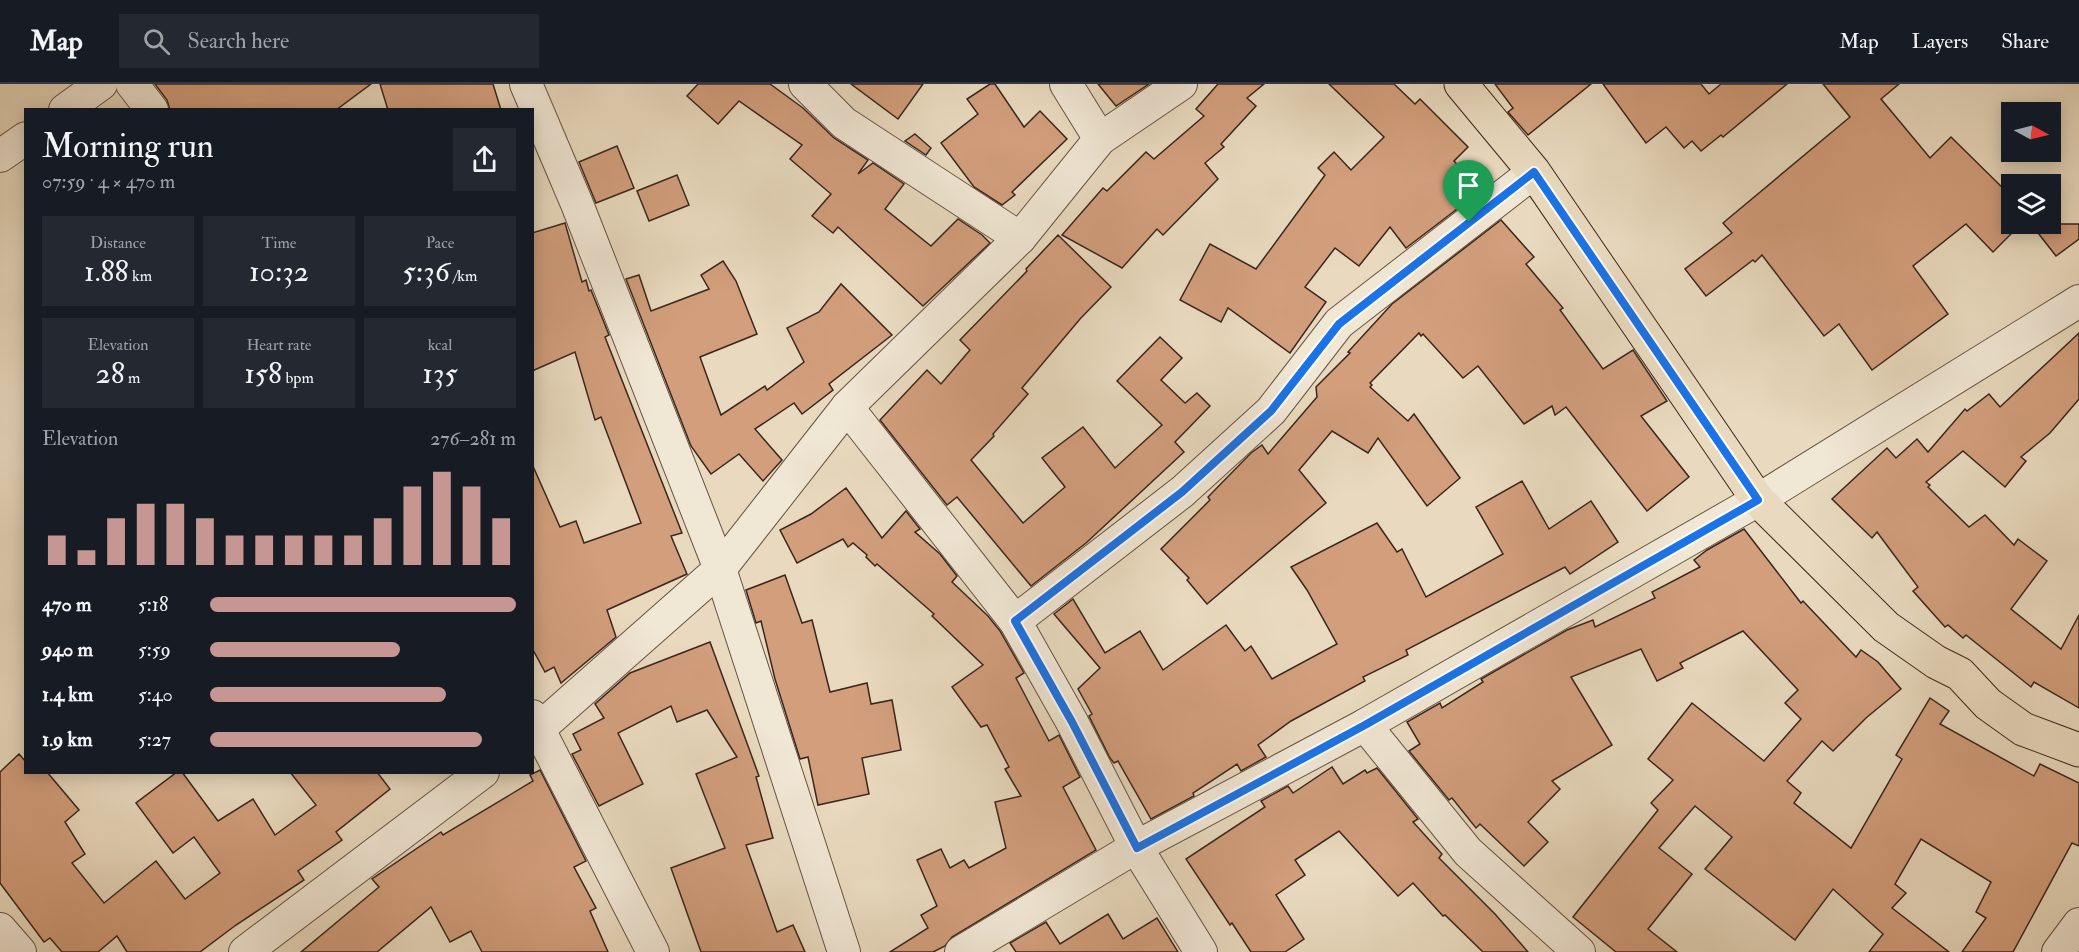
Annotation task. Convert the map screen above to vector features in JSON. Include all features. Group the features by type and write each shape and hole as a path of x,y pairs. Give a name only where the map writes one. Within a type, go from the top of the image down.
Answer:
{"main road":[{"path":"1461,84 1534,172 1758,500 1886,627 1936,662 1960,674 1988,704 2023,729 2079,750"}],"street":[{"path":"68,108 101,84"},
{"path":"132,84 150,108"},
{"path":"526,84 577,204 720,569 844,952"},
{"path":"806,84 844,123 1020,238"},
{"path":"1066,84 1100,139"},
{"path":"653,952 535,727 720,569 847,407 1020,238 1100,139 1181,84"},
{"path":"0,156 24,139"},
{"path":"1015,621 1182,492 1271,411 1339,324 1534,172"},
{"path":"961,952 1137,848 1365,725 1758,500 2079,301"},
{"path":"847,407 1015,621 1072,722 1137,848 1202,952"},
{"path":"1365,725 1468,852 1579,952"},
{"path":"245,952 480,774"},
{"path":"2058,952 2079,924"},
{"path":"0,929 20,952"}],"building":[{"path":"155,84 371,84 339,108 169,108 167,100"},
{"path":"380,84 493,84 500,108 387,108"},
{"path":"698,84 770,84 803,108 834,138 868,160 858,174 873,163 904,184 885,209 931,246 958,219 990,243 923,306 838,227 833,233 812,216 831,194 790,159 802,145 739,101 718,124 687,96"},
{"path":"851,84 923,84 898,119"},
{"path":"990,84 995,84 1024,127 1040,111 1067,139 1012,192 1015,195 1002,205 974,187 941,143 978,114 967,99"},
{"path":"1098,84 1149,84 1116,106"},
{"path":"1218,84 1264,84 1247,98 1256,106 1221,144 1224,147 1205,163 1218,179 1163,235 1157,229 1122,268 1062,235 1103,188 1107,191 1146,152 1154,159 1204,116 1196,109"},
{"path":"1329,84 1394,84 1415,104 1420,99 1468,147 1454,161 1482,190 1406,248 1390,227 1359,266 1335,248 1305,287 1326,302 1290,353 1228,308 1221,322 1180,300 1210,244 1256,269 1325,175 1318,168 1334,152 1351,170 1384,137"},
{"path":"1495,84 1591,84 1528,135 1508,112 1513,108"},
{"path":"1603,84 1701,84 1709,94 1721,84 1787,84 1723,137 1721,135 1701,151 1692,141 1684,148 1666,127 1646,143"},
{"path":"1823,84 1899,84 1881,99 1930,158 1951,137 2001,186 2001,234 2011,234 1993,252 1966,224 1913,266 1948,314 1872,370 1839,324 1824,336 1762,255 1706,296 1685,269 1732,233 1723,223 1850,117"},
{"path":"915,134 931,148 926,155 905,141"},
{"path":"617,146 634,188 596,203 579,162"},
{"path":"677,175 689,205 649,221 637,191"},
{"path":"1501,220 1534,257 1526,264 1563,308 1560,310 1603,369 1633,350 1667,401 1641,416 1689,477 1647,511 1566,407 1555,415 1552,406 1524,424 1478,366 1463,378 1423,334 1421,336 1419,333 1370,383 1372,385 1370,387 1408,421 1414,414 1460,478 1427,506 1378,438 1368,453 1332,431 1299,470 1326,503 1207,604 1187,580 1189,578 1161,549 1210,500 1208,497 1251,453 1262,445 1268,454 1317,397 1316,387 1350,353 1348,352 1392,304"},
{"path":"565,223 582,282 586,280 609,335 605,337 682,533 671,536 687,574 607,610 616,637 561,683 554,667 545,672 534,652 534,468 560,527 576,521 584,543 641,523 601,417 595,420 575,352 534,370 534,232"},
{"path":"2061,224 2079,224 2079,239 2056,256 2039,234 2061,234"},
{"path":"1058,235 1111,287 1080,319 1022,388 1028,394 971,460 1023,523 1065,487 1042,458 1083,427 1115,468 1162,425 1117,381 1160,337 1182,358 1161,380 1185,403 1197,393 1210,406 1175,442 1184,452 1086,543 1031,586 957,497 947,505 880,420 927,370 941,384 970,350 960,340 1027,271 1026,269"},
{"path":"723,261 736,281 757,334 700,357 721,415 765,386 767,390 804,362 787,328 819,312 841,284 892,335 829,384 833,390 802,414 794,403 755,429 782,460 763,481 739,454 711,474 691,446 626,279 639,275 651,311 709,289 701,275"},
{"path":"2079,333 2079,399 2050,433 2021,457 2026,461 2005,487 1963,451 1926,482 1930,485 1928,487 1969,527 1985,515 2014,545 2018,539 2047,561 2011,609 2061,649 2079,615 2079,708 2034,682 2031,687 1966,635 1963,638 1948,625 1945,627 1913,591 1918,587 1877,532 1872,538 1832,499 1887,448 1896,458 1917,439 1928,452 1965,409 1967,411 1989,394 2000,407"},
{"path":"1522,481 1549,529 1591,501 1618,542 1570,574 1565,567 1406,650 1408,655 1363,677 1365,681 1291,721 1258,745 1266,757 1241,771 1237,764 1193,793 1194,796 1151,819 1118,761 1114,763 1110,758 1089,716 1092,714 1078,689 1100,668 1054,614 1073,599 1105,653 1140,631 1163,670 1226,625 1245,651 1251,646 1272,679 1337,644 1307,590 1291,567 1377,523 1397,552 1402,549 1426,597 1503,554 1476,507"},
{"path":"846,488 882,538 906,511 920,529 915,532 940,554 957,576 952,582 988,616 1000,631 1024,673 1016,678 1049,741 1059,735 1080,777 1063,787 1096,850 952,937 945,946 933,952 890,952 928,928 921,915 937,906 917,860 941,849 950,868 964,860 969,868 1006,848 995,802 1021,796 1005,769 1009,767 987,725 981,727 952,687 983,665 932,616 934,614 877,564 875,566 866,557 867,555 853,543 848,547 843,539 797,563 780,530 811,514"},
{"path":"1744,529 1801,603 1803,601 1856,657 1861,650 1878,662 1901,689 1866,718 1833,751 1822,741 1787,781 1801,793 1794,803 1851,848 1902,759 1896,755 1930,698 1949,711 1940,724 2034,776 2040,764 2079,783 2079,846 2072,843 2013,952 1962,952 1986,918 1976,912 1991,882 1921,839 1895,884 1906,893 1892,908 1949,952 1869,952 1883,934 1833,889 1795,940 1705,869 1732,837 1695,806 1659,848 1692,874 1648,929 1677,952 1616,952 1573,917 1658,810 1651,803 1673,780 1648,759 1692,703 1764,761 1801,719 1785,703 1798,690 1743,631 1680,663 1683,668 1657,681 1641,649 1571,677 1612,745 1552,781 1560,789 1528,822 1548,842 1524,866 1480,824 1476,828 1452,798 1449,800 1409,751 1420,744 1407,722 1440,703 1442,708 1483,682 1481,679 1567,630 1593,620 1595,627 1655,598 1652,592 1700,567 1694,560"},
{"path":"785,575 802,623 812,620 830,692 867,683 871,704 892,700 901,750 862,758 869,794 818,805 808,757 800,759 775,679 761,621 756,623 746,590"},
{"path":"710,642 759,776 756,777 773,838 746,845 777,932 793,925 805,952 701,952 671,868 725,848 696,774 737,757 707,710 677,722 671,706 618,733 643,784 599,806 572,754 581,750 573,734 604,718 595,704 630,673"},
{"path":"19,754 24,760 24,774 49,774 79,810 65,822 85,854 72,863 104,903 156,861 185,899 220,873 194,837 173,853 136,803 174,774 183,774 218,821 253,799 275,835 316,805 292,774 379,774 390,789 336,832 342,840 298,871 304,880 200,952 127,952 117,936 98,952 62,952 50,938 44,942 0,883 0,772"},
{"path":"1332,767 1343,784 1365,770 1367,773 1377,768 1418,819 1413,822 1442,854 1439,858 1495,914 1528,952 1483,952 1445,915 1443,916 1413,883 1398,896 1339,831 1295,860 1305,875 1276,895 1304,939 1285,952 1251,952 1186,859 1265,807 1261,801 1288,786 1293,793"},
{"path":"540,770 586,861 574,867 596,908 590,911 608,952 482,952 471,931 450,942 431,907 377,952 301,952 379,887 372,879 441,832 443,835 533,781 530,775"},
{"path":"1108,914 1123,939 1157,918 1178,952 1016,952 1010,943 1046,922 1060,944"}],"route":[{"path":"1534,172 1758,500 1365,725 1137,848 1072,722 1015,621 1182,492 1271,411 1339,324 1469,222 1534,172"}]}
